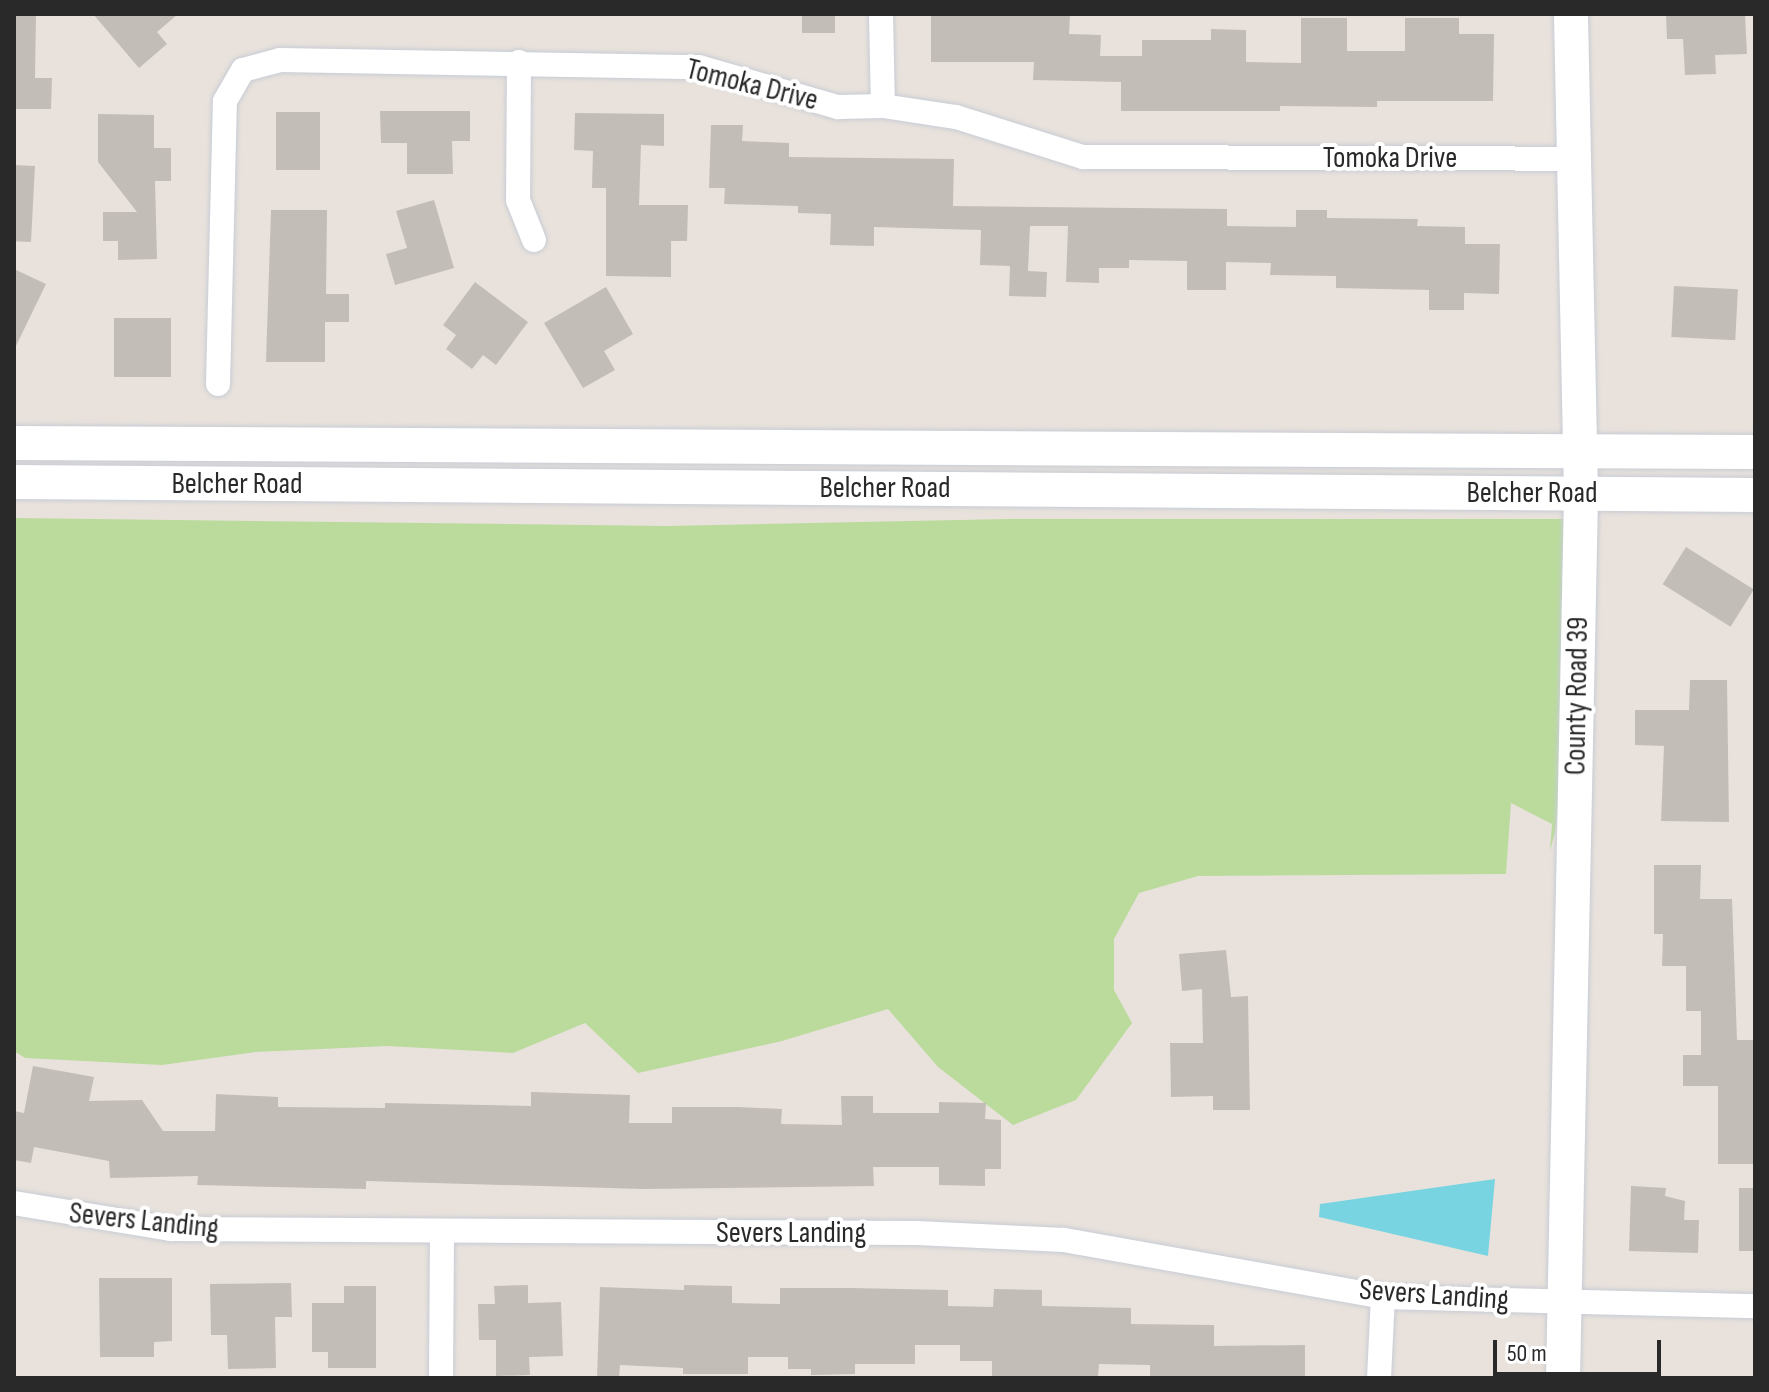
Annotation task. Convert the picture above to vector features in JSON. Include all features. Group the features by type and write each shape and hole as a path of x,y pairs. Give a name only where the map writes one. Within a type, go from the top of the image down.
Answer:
{"main road":[{"name":"County Road 39","path":"1563,1378 1581,493 1571,14"},
{"name":"Belcher Road","path":"14,443 1755,452"},
{"name":"Belcher Road","path":"14,482 1755,495"}],"street":[{"path":"881,14 883,106"},
{"name":"Tomoka Drive","path":"218,384 225,101 243,70 280,60 699,67 838,107 883,106 956,117 1083,157 1575,159"},
{"path":"519,62 518,200 534,240"},
{"name":"Severs Landing","path":"14,1203 171,1229 442,1234 917,1233 1064,1240 1383,1297 1755,1306"},
{"path":"441,1378 442,1234"},
{"path":"1379,1378 1383,1297"}],"green space":[{"path":"14,518 666,526 1007,519 1567,519 1563,761 1555,832 1550,851 1552,824 1511,803 1506,874 1198,876 1139,893 1114,939 1114,990 1132,1023 1076,1100 1013,1125 938,1067 888,1009 782,1041 638,1073 585,1023 513,1053 387,1046 256,1052 162,1065 25,1058 14,1051"}],"water":[{"path":"1495,1179 1488,1256 1319,1217 1320,1204"}],"building":[{"path":"14,14 36,14 35,78 52,78 51,109 14,109"},
{"path":"93,14 178,14 157,32 167,44 139,68"},
{"path":"802,14 835,14 835,33 802,33"},
{"path":"931,14 1070,14 1069,34 1101,35 1100,56 1142,56 1142,40 1211,40 1211,29 1246,30 1246,62 1301,63 1301,18 1347,18 1347,51 1405,51 1405,18 1459,18 1459,34 1494,34 1493,101 1377,101 1377,107 1280,106 1280,111 1121,111 1121,82 1033,80 1034,62 931,62"},
{"path":"1666,14 1745,14 1747,54 1715,55 1716,74 1685,75 1683,39 1667,39"},
{"path":"380,111 470,111 470,141 452,141 453,174 407,174 407,143 381,143"},
{"path":"276,112 320,112 320,170 276,170"},
{"path":"575,113 664,114 664,146 641,145 639,205 688,205 687,241 671,241 671,277 606,276 606,188 592,188 593,151 574,150"},
{"path":"98,114 154,115 154,148 171,148 171,181 155,181 157,259 118,260 118,241 103,241 103,212 137,212 98,162"},
{"path":"711,125 743,125 742,141 789,143 789,157 954,159 953,206 1227,209 1227,226 1296,227 1296,210 1327,210 1327,218 1418,219 1417,226 1465,227 1465,244 1500,244 1499,294 1464,293 1464,310 1429,310 1429,290 1336,288 1336,276 1270,275 1271,263 1226,262 1226,290 1187,290 1187,261 1129,260 1129,268 1099,268 1099,283 1066,282 1068,226 1030,226 1028,271 1047,272 1046,297 1009,296 1010,266 980,265 981,230 874,227 874,246 830,245 831,214 798,213 798,206 724,204 725,188 709,188"},
{"path":"14,165 35,166 31,242 14,241"},
{"path":"434,200 454,268 395,285 386,254 407,248 396,211"},
{"path":"271,210 327,210 326,294 349,294 349,322 325,322 325,362 266,362"},
{"path":"14,269 46,284 14,350"},
{"path":"475,282 528,322 496,365 483,355 472,369 446,349 456,335 443,325"},
{"path":"1674,286 1738,289 1735,340 1671,337"},
{"path":"606,287 633,334 604,351 615,370 583,388 544,323"},
{"path":"114,318 171,318 171,377 114,377"},
{"path":"1686,547 1754,589 1731,627 1663,584"},
{"path":"1690,680 1727,680 1729,822 1661,821 1664,746 1635,745 1635,710 1689,710"},
{"path":"1654,865 1701,865 1700,899 1732,899 1737,1040 1754,1040 1755,1164 1718,1164 1718,1086 1683,1086 1683,1055 1701,1055 1701,1011 1686,1011 1686,966 1662,966 1663,934 1654,934"},
{"path":"1226,950 1231,997 1248,996 1250,1110 1213,1110 1213,1096 1171,1097 1170,1043 1203,1043 1202,989 1182,991 1179,954"},
{"path":"33,1066 94,1077 89,1101 142,1100 163,1131 215,1131 216,1094 278,1097 278,1107 385,1108 385,1103 531,1106 531,1092 630,1095 629,1123 672,1123 672,1107 737,1107 782,1109 781,1124 842,1125 841,1096 873,1096 873,1113 939,1113 939,1102 986,1103 985,1119 1001,1120 1001,1169 985,1169 985,1186 939,1185 939,1167 873,1167 874,1186 643,1189 366,1181 366,1189 197,1185 198,1176 110,1178 109,1161 34,1147 31,1163 14,1160 14,1111 24,1113"},
{"path":"1631,1186 1666,1188 1665,1196 1685,1201 1684,1220 1699,1220 1698,1253 1629,1251"},
{"path":"1739,1188 1755,1188 1755,1251 1739,1251"},
{"path":"99,1278 172,1278 172,1341 154,1342 154,1357 100,1357"},
{"path":"291,1283 292,1317 275,1317 276,1368 228,1369 227,1335 211,1335 210,1284"},
{"path":"528,1285 528,1303 561,1302 563,1356 529,1357 530,1375 496,1376 496,1340 479,1340 478,1304 495,1304 494,1286"},
{"path":"684,1285 732,1286 732,1303 780,1304 780,1288 851,1288 948,1290 948,1306 993,1307 994,1289 1042,1290 1042,1306 1131,1308 1131,1324 1214,1325 1214,1346 1305,1345 1305,1378 1150,1378 1150,1365 1099,1364 1098,1378 992,1378 992,1361 960,1361 960,1345 915,1345 915,1364 855,1364 855,1374 811,1375 811,1369 788,1369 788,1357 748,1357 748,1374 683,1374 683,1368 620,1365 619,1378 597,1378 600,1287 684,1290"},
{"path":"344,1286 376,1286 376,1368 328,1368 328,1352 312,1352 312,1303 344,1303"}]}
